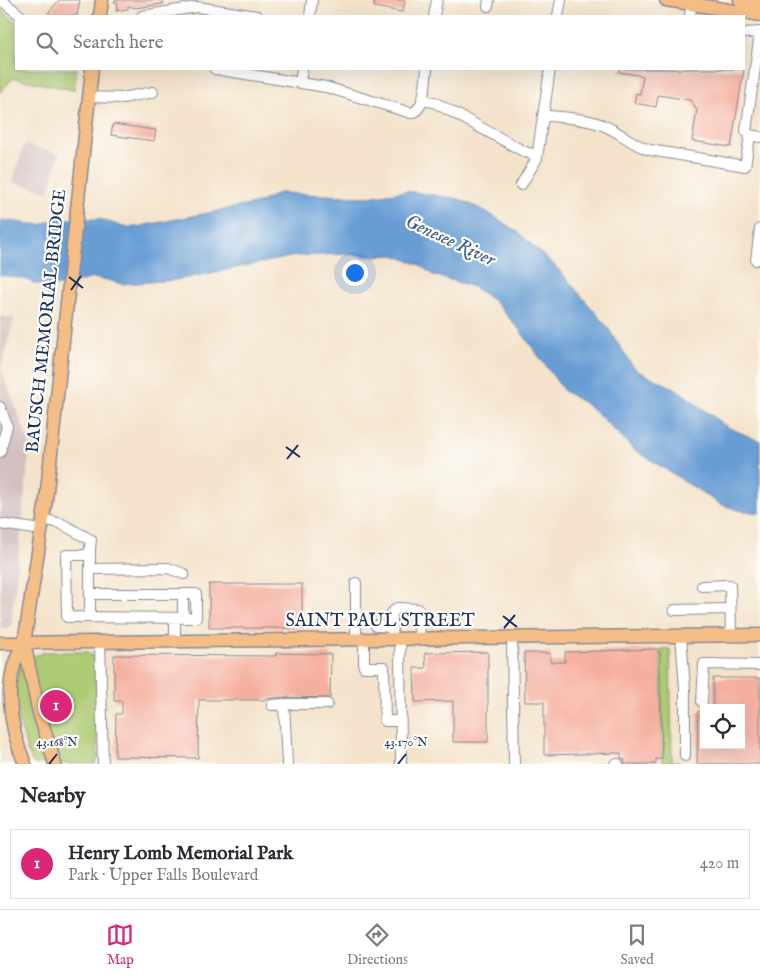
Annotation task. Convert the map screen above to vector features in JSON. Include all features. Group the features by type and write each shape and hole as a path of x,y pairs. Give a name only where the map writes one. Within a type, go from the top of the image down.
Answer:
{"main road":[{"path":"100,15 102,0"},
{"path":"666,0 691,7 726,5 759,7"},
{"path":"740,0 759,7"},
{"name":"BAUSCH MEMORIAL BRIDGE","path":"24,643 46,500 92,70"},
{"name":"SAINT PAUL STREET","path":"0,642 360,639 395,634 420,638 760,635"},
{"path":"24,643 19,651 13,672 6,709 24,764"},
{"path":"24,643 39,713 55,764"}],"street":[{"path":"1,0 20,15"},
{"path":"310,15 312,0"},
{"path":"434,15 437,0"},
{"path":"558,15 561,0"},
{"path":"148,15 187,8 207,8 251,15"},
{"path":"543,115 598,123 637,146 650,150 745,166 755,136 746,130 760,33 745,33"},
{"path":"222,70 335,89 411,113 418,110 422,100 427,70"},
{"path":"300,82 302,70"},
{"path":"521,185 538,155 550,70"},
{"path":"89,96 122,98 153,92"},
{"path":"422,100 434,102 525,152 538,155"},
{"path":"756,260 760,229"},
{"path":"0,407 8,426 0,452"},
{"path":"0,524 62,524 91,540 90,617"},
{"path":"90,555 66,555 67,617 179,618"},
{"path":"90,569 168,568 184,574"},
{"path":"356,583 364,667 384,667 385,721 400,721"},
{"path":"702,586 730,585 731,635"},
{"path":"90,594 183,594 175,641"},
{"path":"401,764 394,610 416,608 419,612 420,638"},
{"path":"674,610 730,609"},
{"path":"376,626 395,634"},
{"path":"670,635 684,689 686,756"},
{"path":"512,638 514,764"},
{"path":"100,642 102,764"},
{"path":"702,702 704,664 760,664"},
{"path":"272,704 327,704"},
{"path":"284,704 286,764"}],"shaded area":[{"path":"24,144 59,154 49,192 13,182"},
{"path":"0,316 14,318 1,370 30,445 11,628 0,628"}],"green space":[{"path":"0,9 15,21 15,70 77,70 74,90 13,78 0,93"},
{"path":"661,649 670,649 672,762 679,762 680,764 662,764"},
{"path":"46,652 87,652 95,658 98,758 95,764 34,764 27,751 17,719 14,697 20,661"}],"water":[{"name":"Genesee River","path":"407,191 459,199 487,212 519,233 559,270 606,325 638,371 678,390 727,427 760,441 760,513 738,510 720,504 632,448 601,417 584,403 564,391 519,329 495,302 474,287 433,275 420,265 394,255 295,256 176,280 122,284 93,278 63,286 36,284 25,279 0,275 0,220 41,225 54,219 100,219 123,227 136,227 259,203 279,193 368,197"}],"building":[{"path":"59,0 80,0 77,15 47,15"},
{"path":"115,0 163,0 163,4 136,8 128,6 128,9 116,11 118,3 114,2"},
{"path":"375,0 405,0 403,12 374,7"},
{"path":"620,70 744,70 731,147 692,141 697,110 690,100 658,95 656,107 634,103 636,93 640,94 643,76 619,72"},
{"path":"113,124 156,130 154,141 111,135"},
{"path":"209,584 302,584 302,628 209,628"},
{"path":"658,649 658,653 660,653 662,759 656,759 656,764 625,764 624,759 621,758 621,753 544,755 544,702 525,702 524,653 550,653 550,662 565,662 565,652"},
{"path":"488,652 488,742 453,742 453,701 415,702 414,668 426,668 425,653"},
{"path":"276,653 331,654 330,698 284,697 264,700 199,700 198,758 115,757 116,714 122,714 122,701 114,701 114,655 276,656"},
{"path":"713,678 760,678 760,764 697,764 698,711 700,711 700,749 745,749 745,704 713,704"}],"place":[{"name":"Henry Lomb Memorial Park","path":"56,706"}]}
